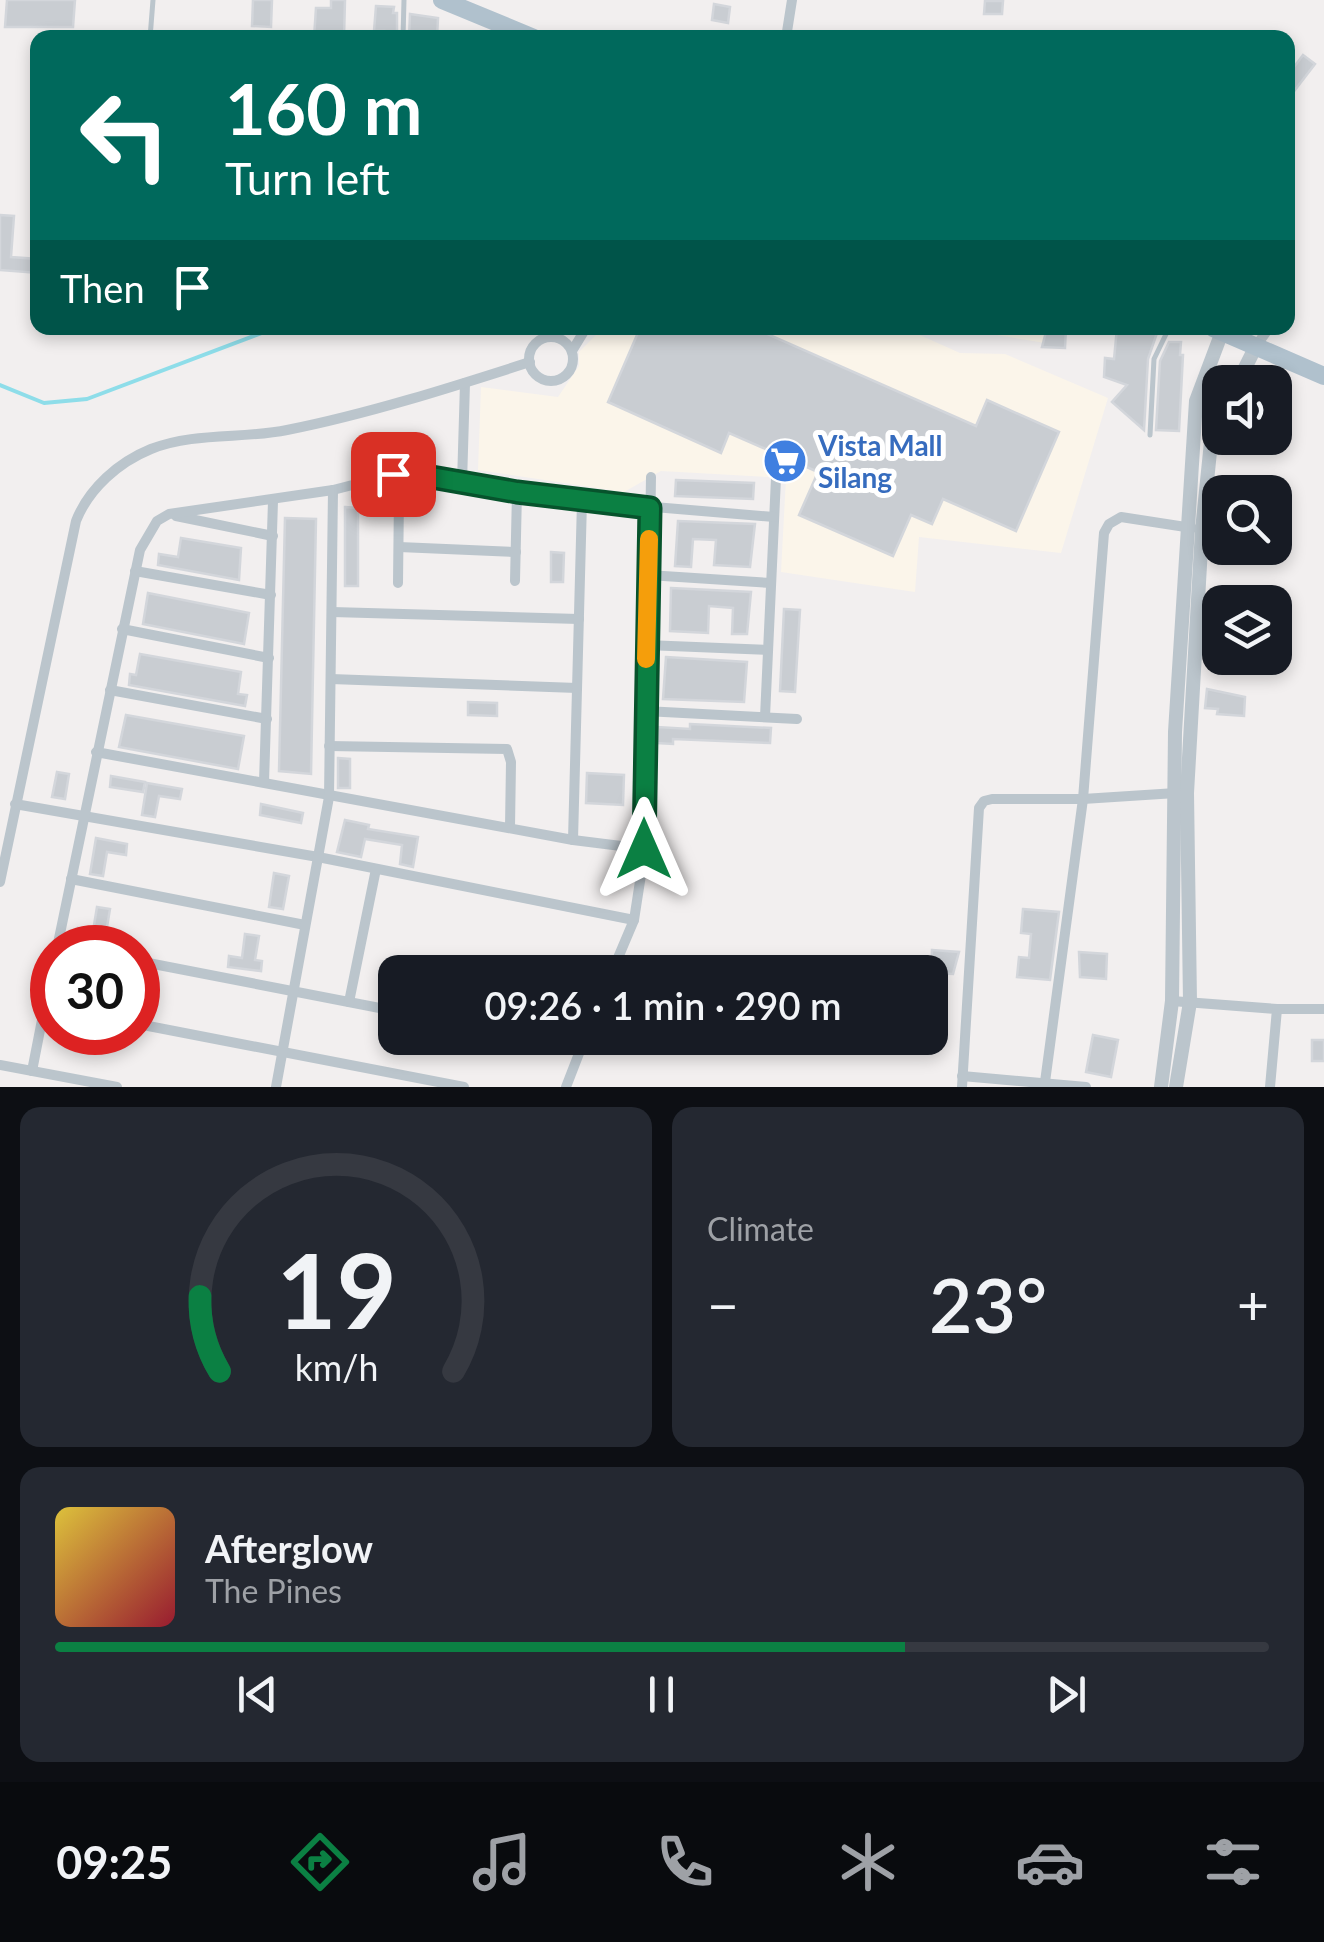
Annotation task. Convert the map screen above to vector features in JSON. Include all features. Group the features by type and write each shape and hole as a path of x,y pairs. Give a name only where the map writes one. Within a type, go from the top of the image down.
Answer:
{"main road":[{"path":"442,0 507,30"},
{"path":"1258,337 1324,376"}],"street":[{"path":"787,30 792,0"},
{"path":"557,338 560,335"},
{"path":"572,351 557,338 539,340 530,362 540,378 560,379 570,370 572,351 582,335"},
{"path":"1161,1087 1172,1001 1194,528 1196,400 1216,335"},
{"path":"1246,365 1258,337"},
{"path":"0,882 76,521 90,494 128,460 171,442 290,430 530,362"},
{"path":"462,483 465,383"},
{"path":"1194,528 1208,455"},
{"path":"398,583 403,472"},
{"path":"64,925 135,571 148,534 168,514 273,501 403,472 582,501 774,517"},
{"path":"619,955 634,920 644,849 651,477"},
{"path":"765,717 776,478"},
{"path":"276,1087 329,797 333,490"},
{"path":"515,581 517,492"},
{"path":"264,782 273,501"},
{"path":"573,840 582,501"},
{"path":"168,514 273,536"},
{"path":"1045,1082 1083,800 1104,533 1109,524 1121,517 1194,528"},
{"path":"399,547 516,552"},
{"path":"135,571 271,595"},
{"path":"648,575 771,583"},
{"path":"332,612 579,620"},
{"path":"122,630 269,658"},
{"path":"646,644 768,650"},
{"path":"330,679 577,688"},
{"path":"110,690 266,719"},
{"path":"645,711 797,719"},
{"path":"329,746 506,749 511,762 510,826"},
{"path":"96,752 329,797 644,849"},
{"path":"1086,1087 1045,1082 962,1081 979,808 992,799 1083,800 1180,793"},
{"path":"1176,1087 1190,1002 1180,793"},
{"path":"15,804 634,920"},
{"path":"348,1002 376,869"},
{"path":"71,879 305,925"},
{"path":"160,965 378,1008"},
{"path":"1172,1001 1324,1009"},
{"path":"1270,1087 1277,1009"},
{"path":"160,1028 464,1087"},
{"path":"32,1071 36,1055"},
{"path":"566,1087 578,1055"},
{"path":"0,1064 117,1087"}],"lane":[{"path":"151,30 153,0"},
{"path":"403,30 404,0"},
{"path":"1150,435 1154,359 1166,335"}],"shaded area":[{"name":"Vista Mall Silang","path":"596,335 920,335 960,353 1005,354 1108,398 1061,553 919,537 915,592 781,572 786,478 661,471 624,492 478,470 481,387 558,397 579,366 579,352"},
{"path":"996,335 1046,335 1045,343"}],"building":[{"path":"7,0 75,0 73,27 5,27"},
{"path":"253,0 272,0 271,27 252,26"},
{"path":"331,0 345,0 344,30 315,30 316,8 331,8"},
{"path":"985,1 1003,1 1002,14 984,14"},
{"path":"714,4 730,7 728,23 712,20"},
{"path":"376,6 394,7 397,30 374,30"},
{"path":"410,14 438,18 437,30 409,30"},
{"path":"1303,55 1315,64 1295,90 1295,66"},
{"path":"0,215 14,216 11,257 30,258 30,272 0,270"},
{"path":"637,335 770,335 976,426 987,400 1059,432 1016,531 943,499 932,524 911,515 893,556 799,515 818,472 729,433 721,453 608,402"},
{"path":"1045,335 1066,335 1065,348 1042,347"},
{"path":"1116,335 1156,335 1148,359 1144,430 1112,402 1127,385 1104,377 1105,358 1114,359"},
{"path":"1169,342 1181,342 1183,355 1179,431 1156,430 1160,361"},
{"path":"676,480 754,483 753,499 675,496"},
{"path":"345,507 358,508 358,586 345,586"},
{"path":"285,518 316,519 311,774 279,771"},
{"path":"678,521 755,524 750,567 714,565 716,540 693,539 691,567 675,566"},
{"path":"181,538 241,548 239,580 158,565 159,554 178,557"},
{"path":"551,552 564,553 563,582 551,582"},
{"path":"671,588 751,592 747,634 732,634 733,608 709,606 708,633 670,631"},
{"path":"148,593 249,613 244,644 143,624"},
{"path":"784,609 800,610 795,692 780,691"},
{"path":"140,654 241,672 238,694 247,695 245,706 129,685 130,674 136,675"},
{"path":"666,657 747,662 744,702 663,699"},
{"path":"1207,689 1245,697 1244,716 1217,714 1218,709 1205,708"},
{"path":"468,702 497,703 497,716 468,715"},
{"path":"126,715 244,736 238,769 119,747"},
{"path":"690,724 771,728 770,743 673,739 673,744 657,743 658,727 690,729"},
{"path":"338,758 350,759 350,788 338,788"},
{"path":"57,772 69,774 65,799 52,797"},
{"path":"587,773 624,775 623,805 586,803"},
{"path":"111,776 145,782 143,792 110,787"},
{"path":"147,783 182,789 180,799 159,796 155,817 142,815"},
{"path":"261,804 303,813 301,823 260,815"},
{"path":"345,820 369,825 368,829 418,837 413,867 400,864 402,845 365,839 361,857 337,852"},
{"path":"96,838 127,844 126,855 107,852 103,876 90,874"},
{"path":"274,873 289,876 283,909 269,907"},
{"path":"97,907 110,909 107,925 94,925"},
{"path":"1023,909 1059,912 1050,980 1017,977 1019,957 1029,958 1031,934 1021,933"},
{"path":"245,934 259,936 255,960 262,961 261,971 228,967 229,956 242,958"},
{"path":"932,950 959,952 953,974 948,974 948,955 932,955"},
{"path":"1079,952 1107,954 1106,979 1080,977"},
{"path":"1093,1035 1118,1040 1111,1077 1086,1072"},
{"path":"1312,1040 1324,1040 1324,1061 1312,1061"}],"waterway":[{"path":"0,385 44,403 87,399 256,335"}],"slow traffic":[{"path":"646,659 649,539"}],"place":[{"name":"Vista Mall Silang","path":"785,461"}],"route":[{"path":"393,474 403,472 517,492 650,508 644,849"}]}
